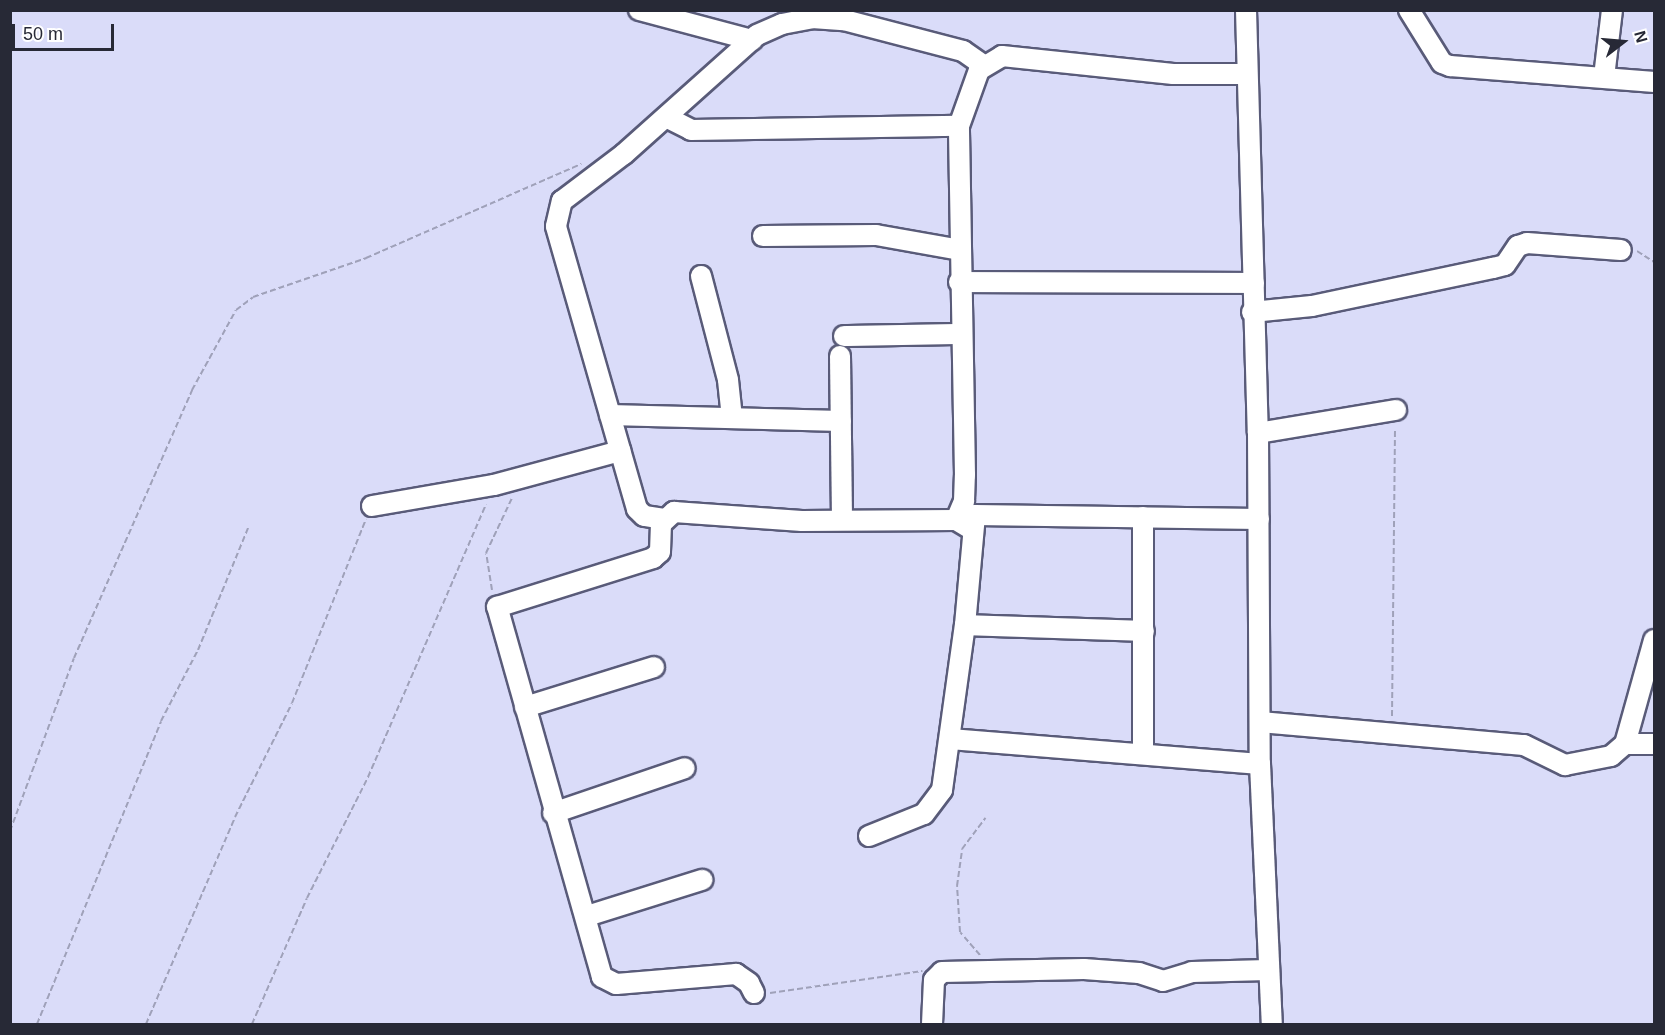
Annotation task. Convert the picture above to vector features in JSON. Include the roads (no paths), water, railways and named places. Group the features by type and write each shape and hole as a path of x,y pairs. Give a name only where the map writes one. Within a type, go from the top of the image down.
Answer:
{"street":[{"path":"639,10 752,40"},
{"path":"1246,10 1245,74 1258,433 1260,764 1272,1024"},
{"path":"1409,10 1442,63 1450,66 1654,82"},
{"path":"1604,77 1612,10"},
{"path":"983,65 963,51 844,20 784,17 752,40 666,117 562,201 556,212 556,226 637,509 644,516 664,519 679,512 842,520 1143,517 1259,519"},
{"path":"869,836 918,818 934,804 942,790 950,739 965,626 965,475 959,282 959,126 970,88 983,65 1009,56 1173,74 1245,74"},
{"path":"666,117 691,130 959,126"},
{"path":"763,236 876,235 960,250"},
{"path":"1252,312 1312,306 1505,265 1518,246 1527,243 1621,250"},
{"path":"701,276 728,380 732,418"},
{"path":"959,282 1254,283"},
{"path":"844,336 960,334"},
{"path":"840,356 842,520"},
{"path":"1258,433 1396,410"},
{"path":"610,415 841,421"},
{"path":"372,506 494,485 520,476 620,451"},
{"path":"1143,517 1143,752"},
{"path":"664,519 660,552 653,558 497,607 553,813 586,916 598,969 610,983 731,974 746,979 754,993"},
{"path":"965,626 1144,631"},
{"path":"1260,722 1524,745 1565,765 1611,756 1625,744 1654,640"},
{"path":"525,707 654,667"},
{"path":"950,739 1143,752 1260,764"},
{"path":"1625,744 1654,744"},
{"path":"553,813 685,768"},
{"path":"586,916 702,880"},
{"path":"932,1024 933,984 939,974 1084,969 1139,973 1163,981 1192,972 1268,970"}]}
